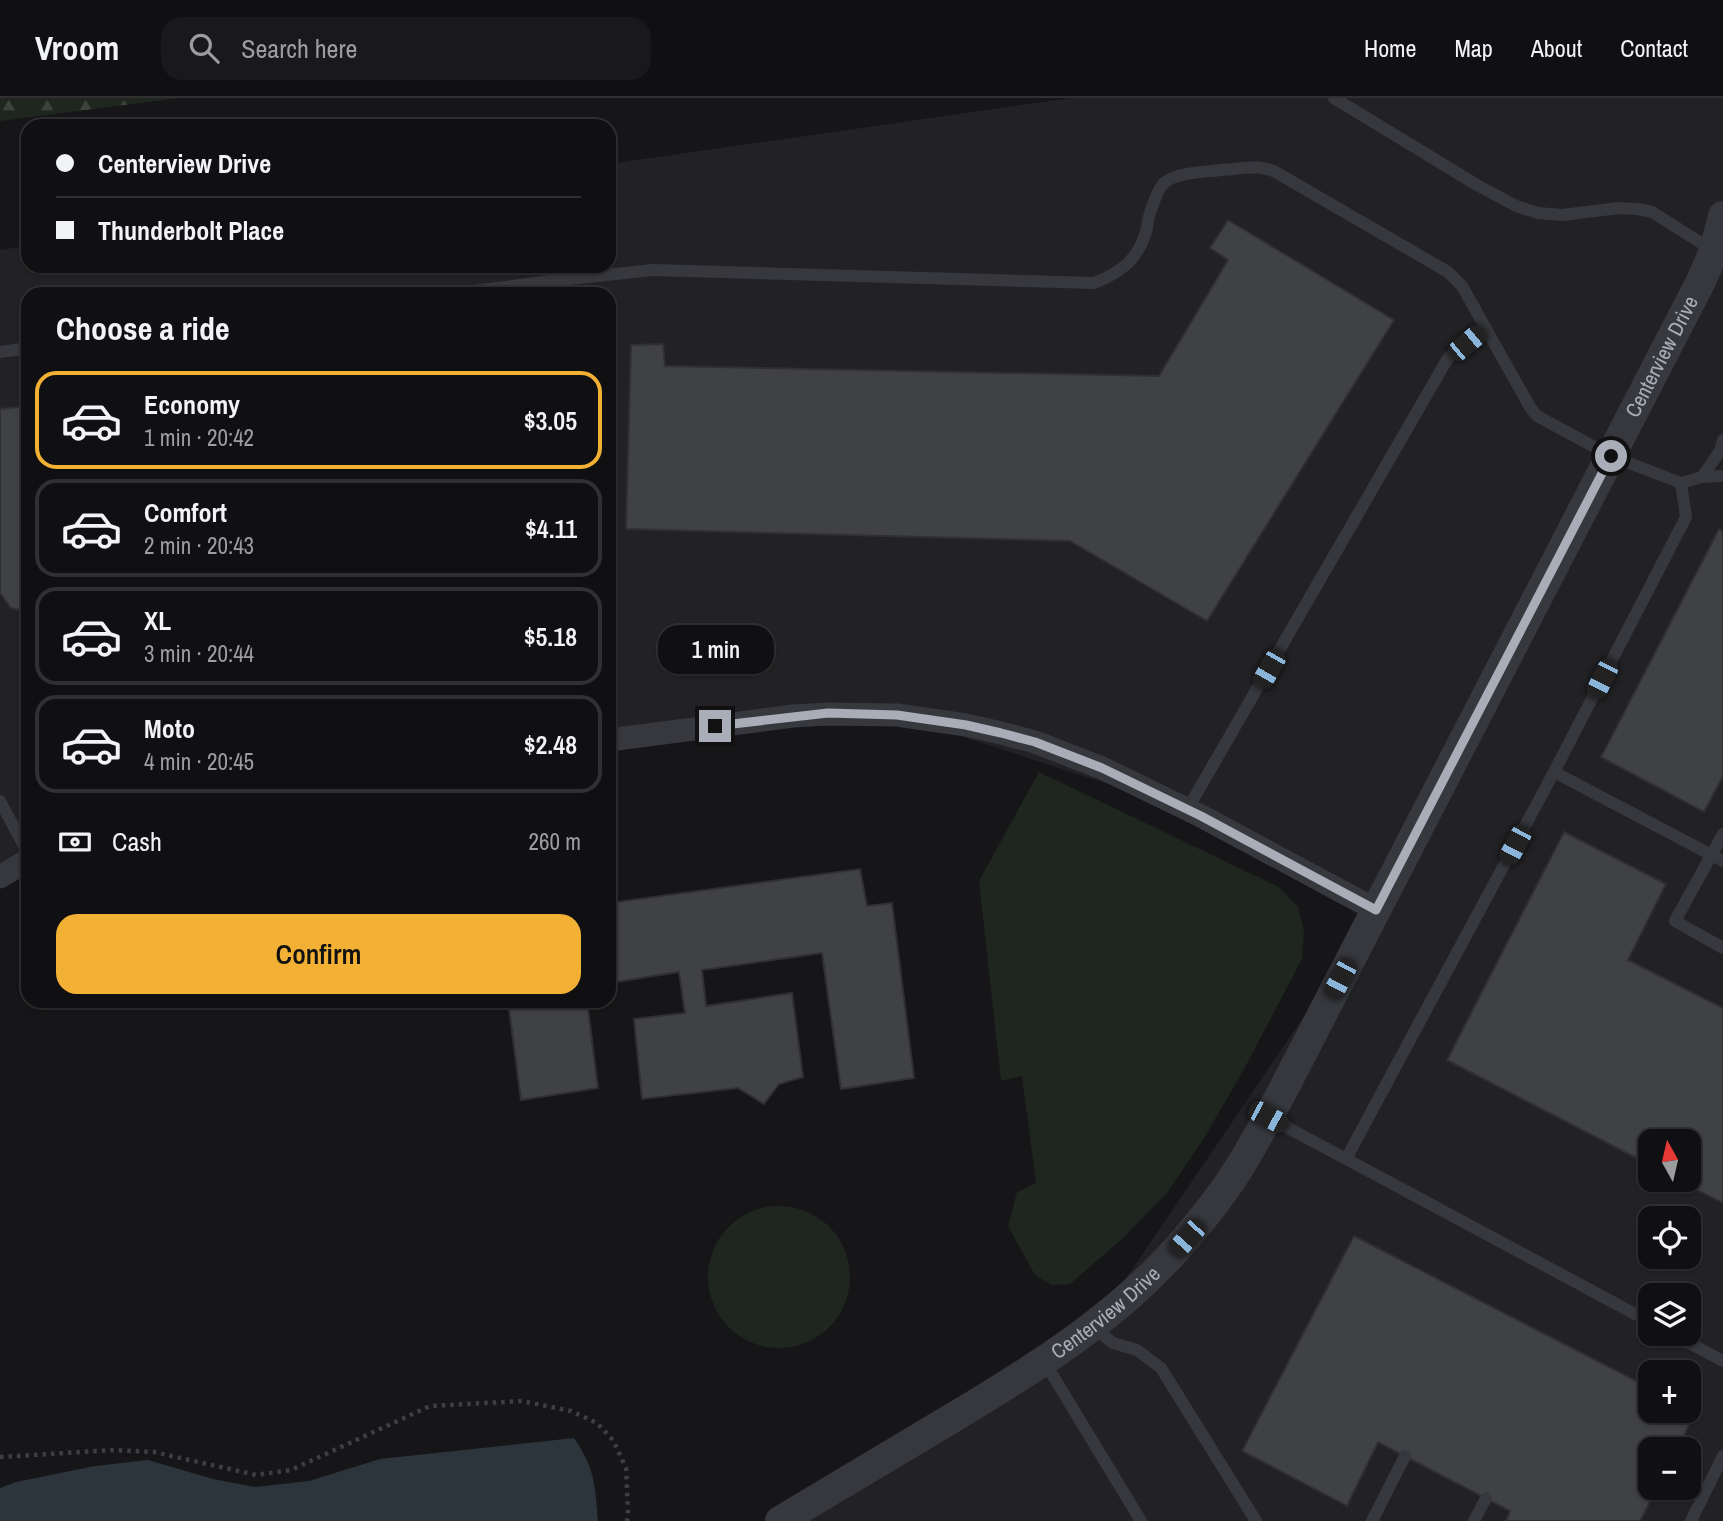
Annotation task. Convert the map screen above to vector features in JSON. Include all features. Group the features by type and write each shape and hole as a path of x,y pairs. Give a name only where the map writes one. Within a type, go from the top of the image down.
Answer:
{"street":[{"name":"Centerview Drive","path":"780,1521 1025,1374 1093,1327 1157,1271 1213,1205 1238,1170 1268,1117 1702,281 1719,254 1723,216"},
{"path":"616,735 828,713 897,715 966,725 1035,742 1102,768 1376,910"},
{"path":"0,877 21,864"}],"lane":[{"path":"1334,98 1516,206 1538,213 1562,215 1619,208 1652,212 1719,254"},
{"path":"557,287 653,270 1094,283 1111,277 1129,264 1139,248 1156,196 1164,182 1190,173 1258,166 1271,169 1448,272 1462,286 1530,407 1538,415 1611,456 1681,483 1702,477 1723,476"},
{"path":"1187,810 1448,358 1485,328"},
{"path":"0,352 21,349"},
{"path":"1702,477 1720,451 1723,440"},
{"path":"1346,1159 1554,772 1686,517 1681,483"},
{"path":"1554,772 1717,858"},
{"path":"0,802 21,840"},
{"path":"1723,834 1717,858 1675,921 1723,948"},
{"path":"1268,1117 1638,1316"},
{"path":"1093,1327 1113,1343 1137,1350 1161,1368 1256,1521"},
{"path":"1695,1346 1723,1361"},
{"path":"1044,1362 1140,1521"},
{"path":"1691,1521 1723,1455"},
{"path":"1372,1521 1405,1456"},
{"path":"1474,1521 1486,1498"}],"path":[{"path":"0,1457 114,1450 154,1452 256,1475 291,1470 430,1406 522,1401 571,1411 597,1423 613,1440 626,1468 627,1521"}],"shaded area":[{"path":"1071,98 1723,98 1723,1521 779,1521 1093,1327 1376,910 1187,810 897,715 616,739 616,287 21,287 21,866 0,880 0,250 21,247 21,273 616,273 616,163"},
{"path":"574,1438 593,1477 598,1521 0,1521 0,1488 16,1482 95,1466 148,1460 213,1479 255,1487 309,1481 380,1459"}],"green space":[{"path":"0,98 179,98 0,121"},
{"path":"1039,772 1279,887 1298,907 1304,931 1302,959 1242,1073 1204,1138 1167,1193 1122,1239 1070,1284 1051,1285 1035,1275 1008,1226 1017,1192 1036,1183 1022,1076 1001,1081 979,881"},
{"path":"779,1206 806,1211 829,1227 845,1250 850,1277 845,1304 829,1327 806,1343 779,1348 752,1343 729,1327 713,1304 708,1277 713,1250 729,1227 752,1211"}],"building":[{"path":"1228,220 1394,320 1207,621 1070,541 626,529 631,345 663,344 665,366 1159,376 1228,260 1210,248"},
{"path":"21,407 21,610 11,608 0,593 0,409"},
{"path":"1719,529 1723,531 1723,776 1704,812 1601,757"},
{"path":"1564,832 1666,884 1628,960 1723,1008 1723,1203 1701,1192 1701,1129 1638,1129 1638,1159 1447,1060"},
{"path":"860,869 867,906 892,903 914,1078 841,1089 822,953 702,970 706,1006 792,993 803,1077 779,1084 764,1104 738,1088 642,1099 634,1019 685,1013 679,972 616,982 616,902"},
{"path":"509,1008 588,1008 598,1088 521,1100"},
{"path":"1354,1236 1638,1382 1638,1423 1690,1423 1683,1437 1638,1437 1638,1500 1651,1500 1640,1521 1506,1521 1510,1511 1378,1442 1347,1506 1242,1451"}],"route":[{"path":"715,726 828,713 897,715 966,725 1035,742 1102,768 1201,816 1376,910 1611,456"}]}
